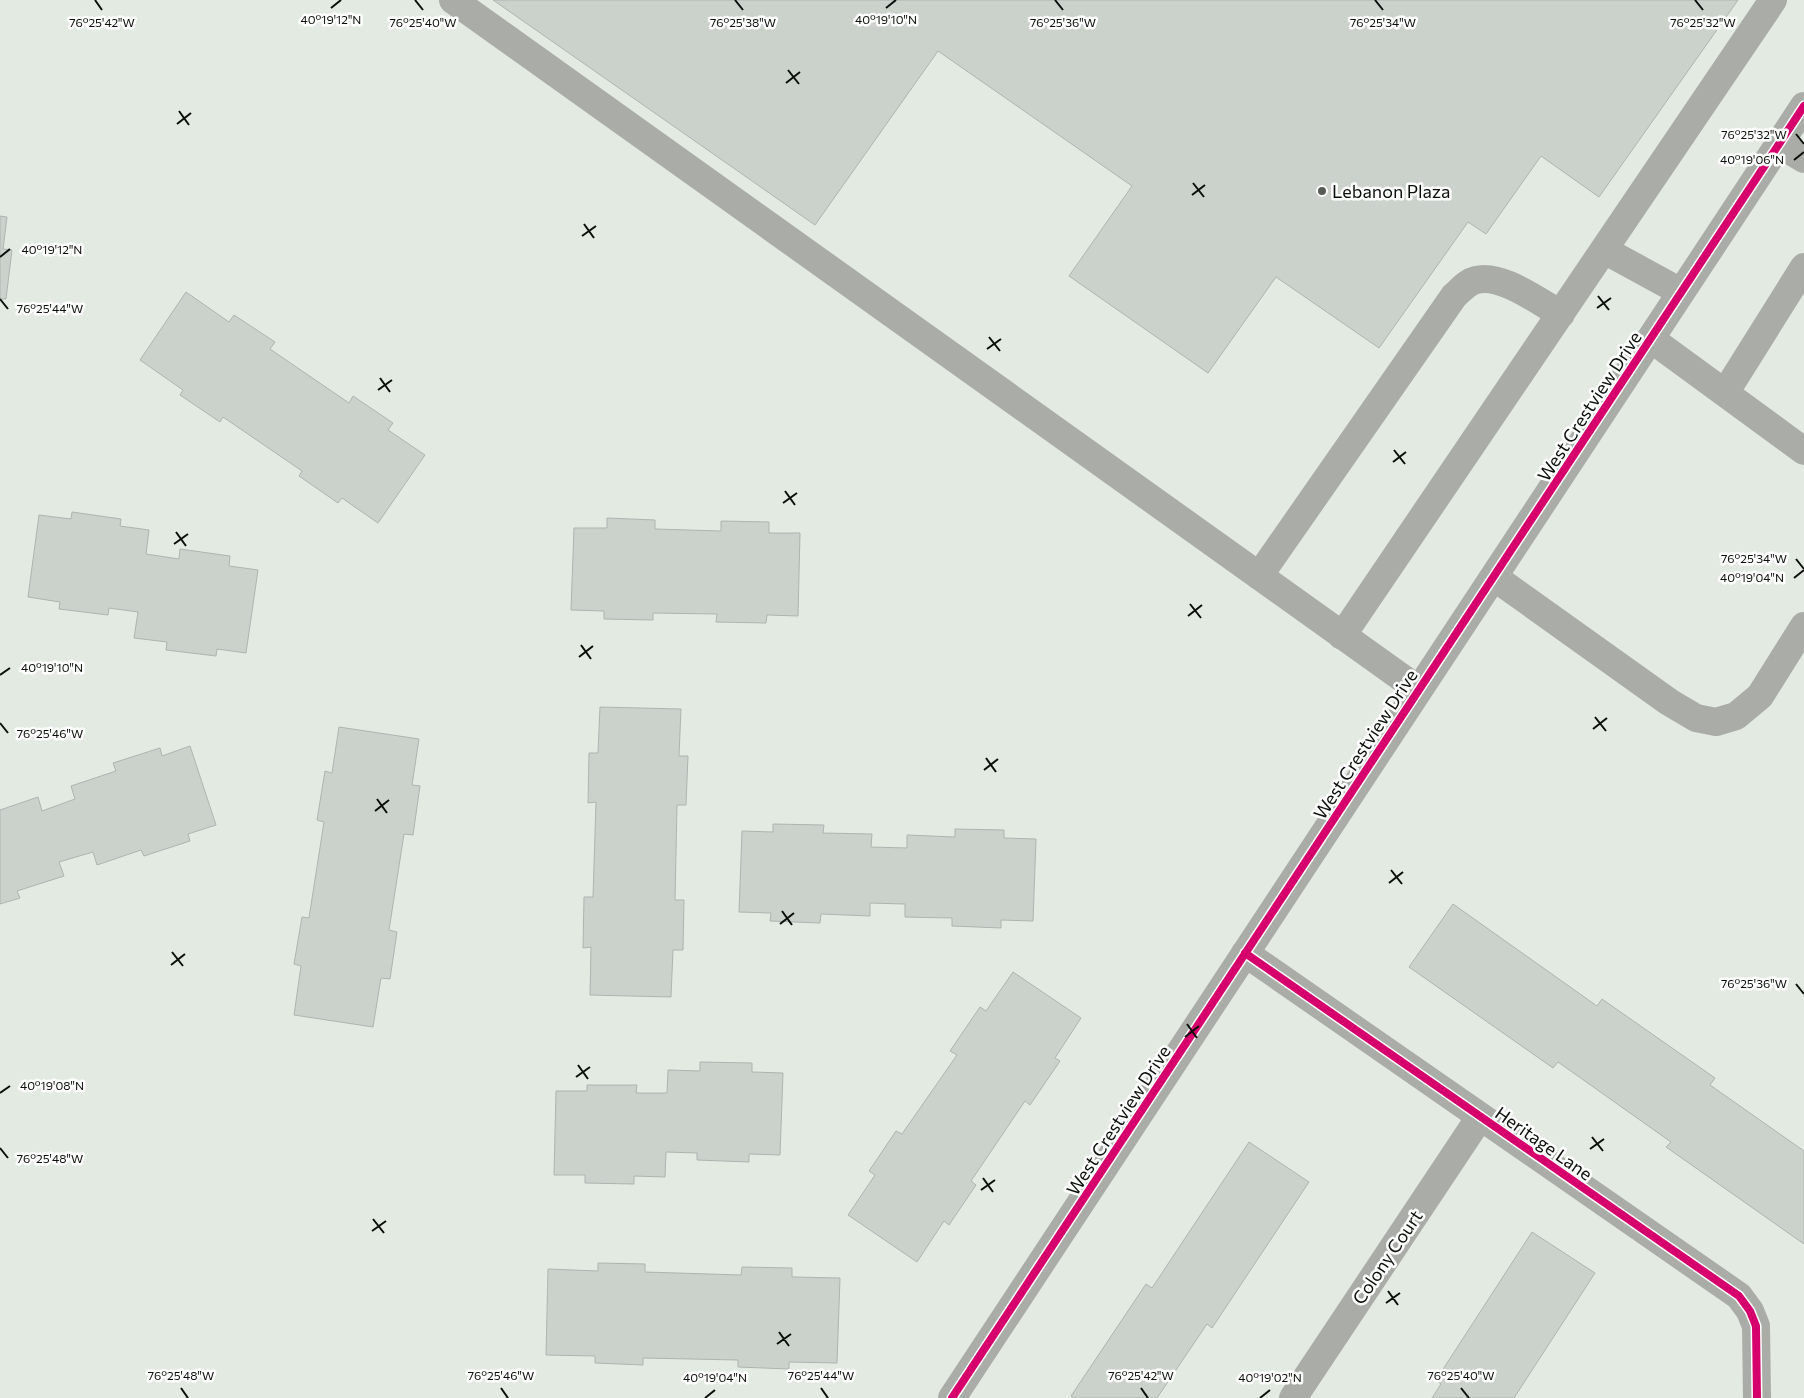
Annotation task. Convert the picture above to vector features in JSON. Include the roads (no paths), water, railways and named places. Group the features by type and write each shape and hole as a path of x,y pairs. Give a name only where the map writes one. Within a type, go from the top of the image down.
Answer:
{"street":[{"path":"453,0 1418,690"},
{"path":"1342,636 1773,0"},
{"name":"West Crestview Drive","path":"952,1398 1804,106"},
{"path":"1779,144 1804,159"},
{"path":"1604,250 1681,292"},
{"path":"1725,393 1804,267"},
{"path":"1259,576 1454,296 1467,283 1477,279 1492,280 1513,286 1561,314"},
{"path":"1651,339 1804,452"},
{"path":"1494,577 1669,702 1696,718 1716,722 1736,716 1760,696 1804,626"},
{"name":"Heritage Lane","path":"1245,954 1739,1296 1750,1311 1756,1326 1757,1398"},
{"name":"Colony Court","path":"1293,1398 1480,1117"}],"place":[{"name":"Lebanon Plaza","path":"1322,191"}]}
